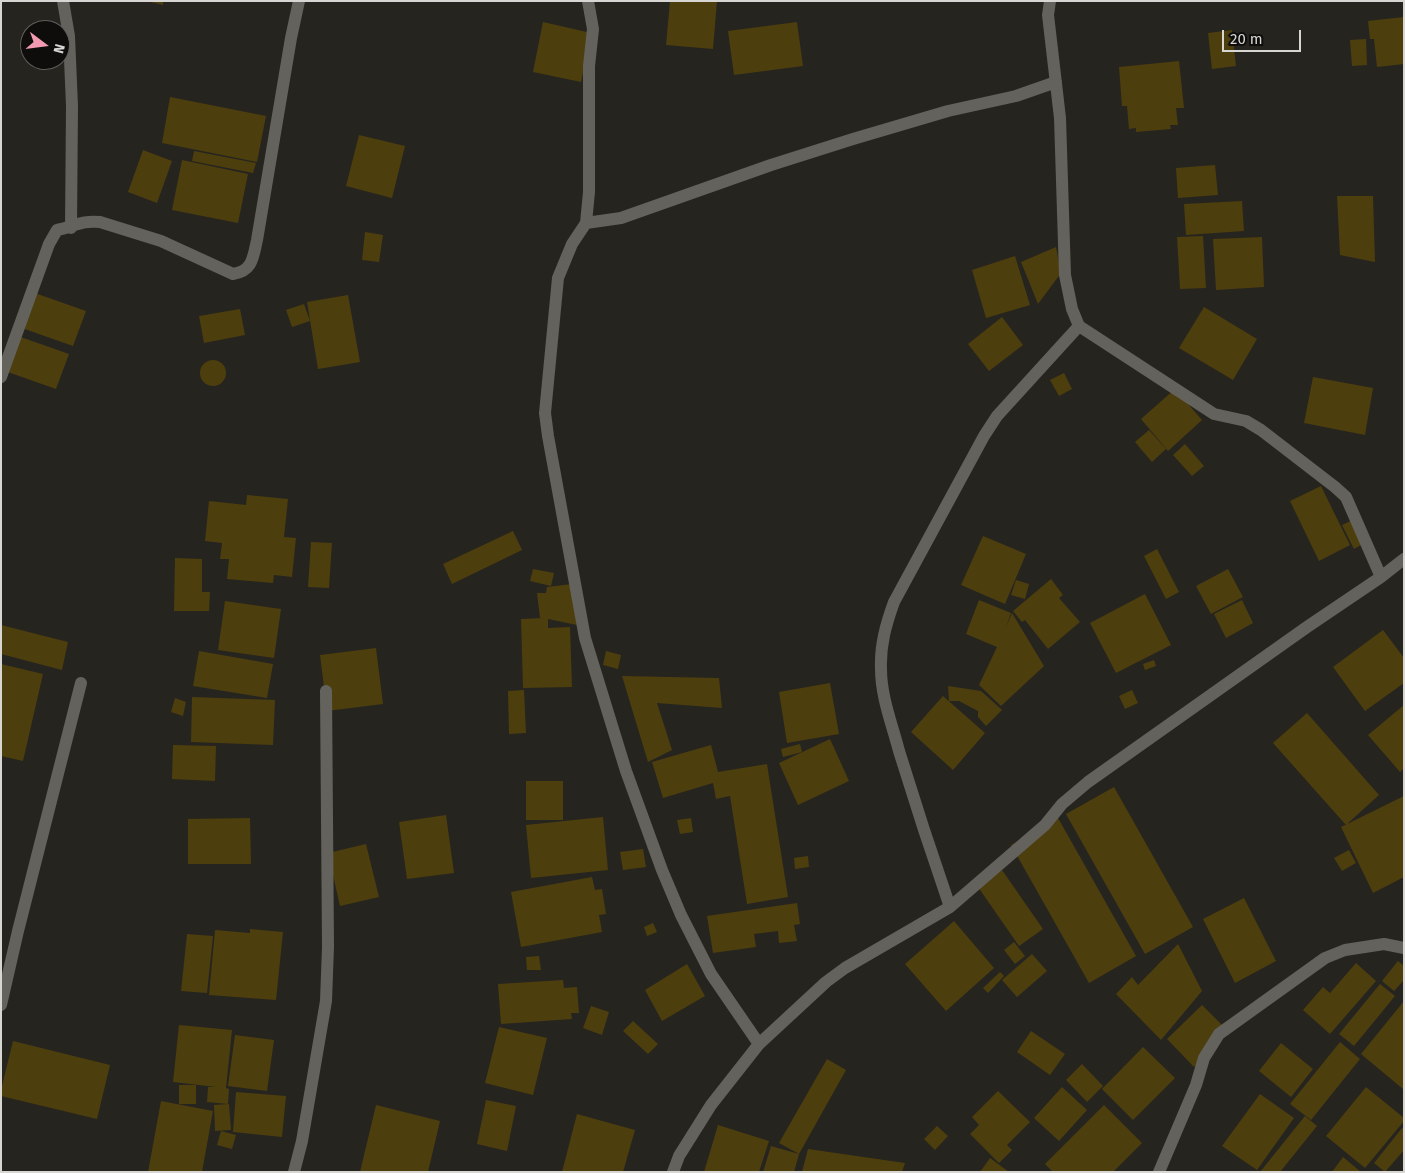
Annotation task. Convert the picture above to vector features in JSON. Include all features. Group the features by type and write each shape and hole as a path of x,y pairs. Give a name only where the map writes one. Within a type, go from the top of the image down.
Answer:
{"street":[{"path":"63,1 70,44 72,106 70,228"},
{"path":"1,377 48,244 57,230 70,228 79,222 100,222 160,241 233,274 248,268 253,260 257,240 299,1"},
{"path":"588,1 593,29 588,66 589,192 586,223 572,244 558,278 545,413 548,436 585,638 626,771 681,916 711,974 759,1044"},
{"path":"1050,1 1048,15 1060,118 1065,275 1072,309 1079,326 1214,414 1246,421 1261,430 1334,486 1346,497 1381,577"},
{"path":"586,223 620,218 771,165 853,139 948,111 1016,96 1056,82"},
{"path":"950,907 918,815 884,698 881,649 886,626 894,602 984,436 997,416 1079,326"},
{"path":"673,1172 679,1156 711,1104 759,1044 826,982 845,968 950,907 1045,825 1062,804 1088,782 1404,559"},
{"path":"1,1005 81,683"},
{"path":"294,1172 302,1141 326,1001 328,947 326,691"},
{"path":"1159,1172 1196,1085 1204,1058 1219,1034 1325,958 1345,950 1384,944 1404,948"}],"building":[{"path":"147,1 163,1 163,5"},
{"path":"670,1 717,1 713,49 666,45"},
{"path":"1404,17 1404,64 1377,67 1374,39 1370,39 1368,21"},
{"path":"543,22 591,33 581,82 533,72"},
{"path":"797,22 803,66 734,75 728,31"},
{"path":"1232,30 1236,66 1212,69 1208,33"},
{"path":"1366,39 1367,65 1352,66 1350,40"},
{"path":"1179,61 1184,108 1176,108 1178,125 1170,125 1171,129 1136,132 1136,128 1129,129 1127,106 1122,106 1119,67"},
{"path":"170,97 266,116 257,162 162,143"},
{"path":"359,135 405,146 392,198 346,186"},
{"path":"143,150 172,161 157,203 128,192"},
{"path":"194,151 256,163 253,173 192,161"},
{"path":"182,160 248,174 238,223 172,210"},
{"path":"1215,165 1218,195 1178,198 1176,168"},
{"path":"1337,196 1373,196 1375,262 1340,255"},
{"path":"1242,201 1244,231 1186,235 1184,204"},
{"path":"365,232 383,235 379,262 362,260"},
{"path":"1203,236 1206,288 1180,289 1177,237"},
{"path":"1262,237 1264,287 1216,290 1213,239"},
{"path":"1056,247 1061,273 1038,304 1021,262"},
{"path":"1015,256 1030,305 986,318 972,270"},
{"path":"29,291 86,311 73,346 16,326"},
{"path":"348,295 360,362 318,369 307,302"},
{"path":"304,304 310,321 292,327 286,310"},
{"path":"1204,307 1257,339 1233,380 1179,348"},
{"path":"240,309 245,335 204,343 199,316"},
{"path":"1002,317 1023,345 989,371 968,344"},
{"path":"15,335 69,354 56,389 2,370"},
{"path":"213,360 222,364 226,373 222,382 213,386 204,382 200,373 204,364"},
{"path":"1064,373 1072,389 1059,396 1050,380"},
{"path":"1313,377 1373,388 1365,435 1304,423"},
{"path":"1175,389 1202,420 1168,451 1141,419"},
{"path":"1149,430 1166,449 1152,462 1135,442"},
{"path":"1185,444 1204,466 1192,476 1173,455"},
{"path":"1321,486 1350,545 1319,561 1290,501"},
{"path":"247,495 288,499 284,537 296,538 292,577 274,575 273,583 227,579 229,559 220,559 222,543 205,541 209,501 246,505"},
{"path":"1357,518 1368,541 1354,549 1342,525"},
{"path":"513,531 522,550 452,584 443,564"},
{"path":"983,536 1026,554 1005,604 961,585"},
{"path":"311,542 332,543 329,588 308,587"},
{"path":"1157,549 1179,592 1166,599 1144,556"},
{"path":"175,558 202,559 202,592 210,592 209,611 174,611"},
{"path":"533,569 554,573 551,586 530,581"},
{"path":"1228,569 1243,597 1211,614 1196,586"},
{"path":"1051,579 1063,595 1059,598 1080,622 1048,649 1025,620 1022,622 1013,611"},
{"path":"1016,580 1029,584 1025,599 1011,595"},
{"path":"572,584 577,625 548,619 548,628 570,627 572,687 523,688 521,619 543,618 540,618 537,593 546,593 547,587"},
{"path":"1145,594 1171,645 1116,673 1090,623"},
{"path":"979,600 1011,613 1006,627 1012,613 1044,666 1001,706 979,685 997,647 966,634"},
{"path":"1242,600 1253,623 1226,638 1214,614"},
{"path":"225,601 281,609 274,658 218,650"},
{"path":"1,625 68,642 62,670 1,654"},
{"path":"1383,630 1404,658 1404,683 1365,711 1333,667"},
{"path":"376,648 383,704 327,711 320,655"},
{"path":"199,651 273,664 267,698 193,686"},
{"path":"606,651 621,655 618,669 603,665"},
{"path":"1154,660 1156,666 1145,670 1143,664"},
{"path":"1,664 43,674 23,761 1,756"},
{"path":"622,676 719,678 722,708 657,703 672,750 648,762"},
{"path":"830,683 839,734 787,743 779,692"},
{"path":"948,686 981,691 1002,710 986,726 978,717 978,711 959,701 949,701"},
{"path":"524,690 526,733 509,734 508,691"},
{"path":"1132,690 1138,703 1125,709 1119,696"},
{"path":"943,696 985,733 953,770 911,732"},
{"path":"192,697 275,700 273,745 191,742"},
{"path":"175,698 186,702 183,716 171,712"},
{"path":"1404,705 1404,768 1400,772 1368,735"},
{"path":"1307,713 1379,795 1346,825 1273,743"},
{"path":"830,739 849,781 798,805 779,763"},
{"path":"800,744 802,752 783,757 781,749"},
{"path":"173,745 216,746 215,781 172,779"},
{"path":"711,745 718,772 767,764 788,897 747,904 730,796 716,799 713,783 663,798 652,762"},
{"path":"526,781 563,781 563,820 526,820"},
{"path":"1114,787 1193,927 1145,954 1066,814"},
{"path":"1404,796 1404,877 1373,893 1341,827"},
{"path":"446,815 454,873 407,879 399,822"},
{"path":"603,817 608,870 531,878 526,825"},
{"path":"250,818 251,864 188,864 188,819"},
{"path":"691,818 693,832 680,834 677,820"},
{"path":"1058,818 1136,956 1089,983 1011,845"},
{"path":"366,844 379,897 340,906 328,853"},
{"path":"643,849 646,867 623,870 620,852"},
{"path":"1349,850 1356,863 1342,871 1334,858"},
{"path":"808,856 809,867 795,869 794,858"},
{"path":"1002,870 1043,929 1019,946 978,887"},
{"path":"592,877 595,890 602,889 606,914 599,915 602,932 521,947 511,892"},
{"path":"1244,898 1276,961 1235,983 1203,919"},
{"path":"797,903 800,924 794,925 797,941 779,943 778,931 754,934 756,947 713,953 707,916"},
{"path":"954,921 994,968 946,1011 905,964"},
{"path":"653,923 657,932 647,936 644,927"},
{"path":"250,929 283,932 276,1000 209,995 215,930 250,933"},
{"path":"187,934 213,936 207,993 181,991"},
{"path":"1014,942 1025,956 1015,964 1004,950"},
{"path":"1178,944 1202,991 1161,1040 1116,994 1132,977 1138,985"},
{"path":"1032,954 1047,971 1017,997 1002,980"},
{"path":"539,956 541,970 527,970 526,957"},
{"path":"1398,961 1404,966 1404,980 1394,991 1382,981"},
{"path":"1356,963 1376,981 1330,1034 1303,1010 1323,987 1330,993"},
{"path":"687,964 705,996 662,1021 645,990"},
{"path":"1000,972 1004,976 988,993 983,988"},
{"path":"563,980 564,988 577,987 579,1013 571,1013 572,1019 501,1024 498,984"},
{"path":"1380,984 1395,996 1354,1046 1339,1034"},
{"path":"1404,1001 1404,1087 1403,1089 1361,1054"},
{"path":"1202,1005 1229,1032 1194,1067 1167,1039"},
{"path":"591,1006 609,1012 602,1035 583,1028"},
{"path":"633,1021 658,1044 648,1054 623,1031"},
{"path":"179,1025 232,1030 226,1088 229,1089 228,1104 207,1102 208,1087 216,1087 173,1082"},
{"path":"499,1027 547,1038 533,1095 485,1083"},
{"path":"1031,1031 1065,1054 1050,1075 1017,1052"},
{"path":"235,1035 274,1040 267,1091 228,1086"},
{"path":"13,1041 110,1065 97,1119 1,1096"},
{"path":"1340,1042 1360,1059 1311,1120 1290,1104"},
{"path":"1281,1043 1313,1069 1291,1097 1259,1071"},
{"path":"1143,1047 1175,1078 1133,1120 1102,1089"},
{"path":"827,1059 846,1070 799,1154 779,1143"},
{"path":"1082,1064 1103,1086 1087,1102 1066,1080"},
{"path":"179,1085 196,1085 196,1104 179,1104"},
{"path":"1062,1087 1087,1110 1059,1141 1034,1118"},
{"path":"1366,1087 1404,1118 1404,1121 1365,1168 1326,1136"},
{"path":"998,1091 1030,1122 1007,1145 1012,1150 999,1163 970,1134 979,1125 972,1117"},
{"path":"236,1092 286,1096 282,1137 233,1132"},
{"path":"1260,1094 1294,1118 1257,1170 1222,1146"},
{"path":"486,1100 516,1106 507,1151 477,1144"},
{"path":"161,1101 213,1111 202,1172 148,1172"},
{"path":"229,1104 231,1130 215,1131 214,1105"},
{"path":"376,1105 440,1121 428,1172 360,1172"},
{"path":"1104,1105 1142,1143 1113,1172 1053,1172 1045,1164"},
{"path":"577,1114 635,1130 623,1172 562,1172"},
{"path":"1305,1116 1317,1126 1280,1172 1260,1172"},
{"path":"718,1125 769,1141 759,1172 704,1172"},
{"path":"937,1126 948,1136 935,1150 924,1139"},
{"path":"1402,1128 1404,1129 1404,1150 1385,1172 1374,1163"},
{"path":"221,1131 236,1135 232,1149 217,1145"},
{"path":"771,1146 799,1154 794,1172 763,1172"},
{"path":"808,1149 905,1163 902,1172 802,1172"},
{"path":"1343,1157 1361,1172 1332,1172"},
{"path":"990,1158 1009,1172 980,1172"}]}
